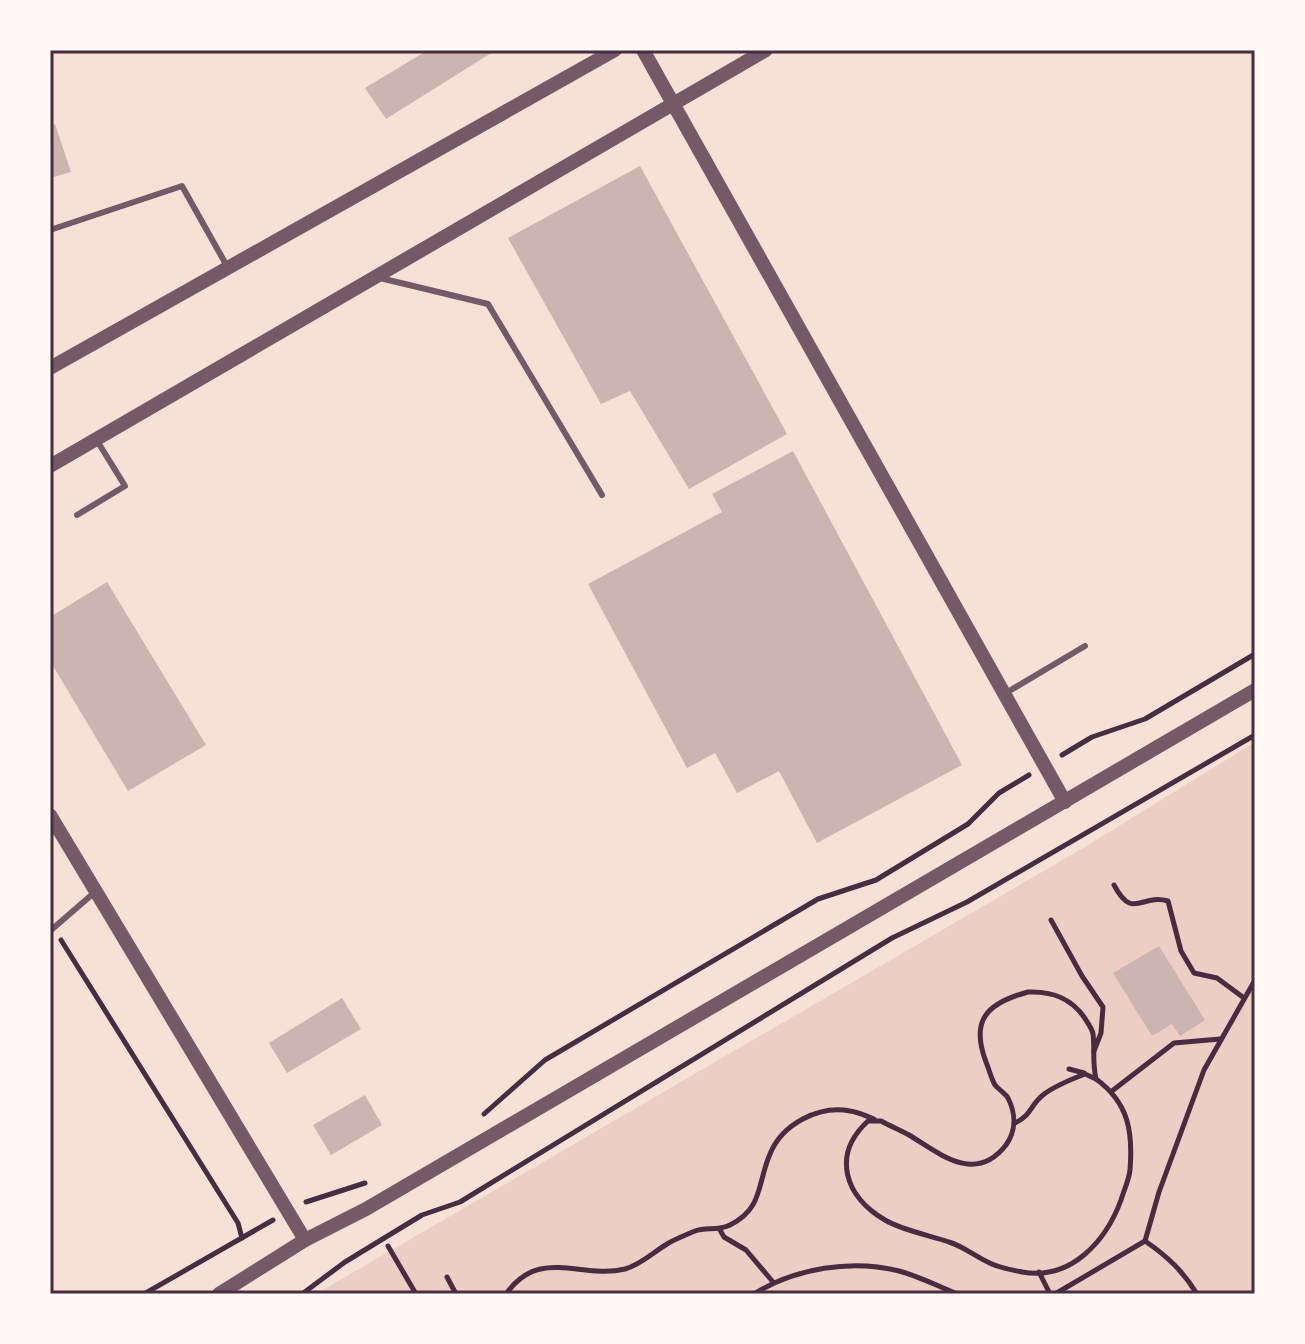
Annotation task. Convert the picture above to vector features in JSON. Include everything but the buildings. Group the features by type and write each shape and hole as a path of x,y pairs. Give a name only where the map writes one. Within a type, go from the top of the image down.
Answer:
{"street":[{"path":"50,368 615,50"},
{"path":"643,50 1065,802"},
{"path":"50,466 766,50"},
{"path":"219,1294 305,1240 366,1209 1255,690"},
{"path":"50,815 305,1240"}],"lane":[{"path":"50,230 182,186 228,268"},
{"path":"377,277 488,304 602,495"},
{"path":"77,515 125,486 96,439"},
{"path":"1004,694 1085,646"},
{"path":"52,930 95,892"}],"path":[{"path":"481,1117 545,1060 818,899 876,880 968,824 999,793 1092,737 1145,719 1255,654"},
{"path":"302,1294 345,1262 422,1215 460,1202 892,938 967,902 1255,735"},
{"path":"1114,885 1122,900 1136,906 1160,898 1168,901 1181,951 1194,973 1217,978 1244,998"},
{"path":"1051,920 1103,1007 1101,1033 1092,1058"},
{"path":"52,930 230,1210 242,1238 144,1294"},
{"path":"1039,1272 1052,1294 1145,1241 1179,1134 1204,1070 1255,980"},
{"path":"506,1294 515,1282 528,1273 544,1268 559,1265 598,1272 626,1269 646,1260 667,1243 699,1230 720,1230 752,1211 772,1149 805,1115 849,1110 881,1121 953,1163 977,1163 999,1154 1010,1139 1015,1123 1008,1098 995,1084 978,1041 984,1015 992,1007 1028,992 1053,994 1067,999 1080,1012 1093,1031 1092,1058 1096,1079"},
{"path":"1112,1091 1174,1043 1221,1039"},
{"path":"881,1121 868,1121 856,1132 846,1153 846,1172 863,1205 888,1222 952,1243 993,1265 1026,1273 1064,1269 1094,1249 1114,1218 1130,1175 1132,1138 1122,1106 1112,1091 1096,1079 1069,1069"},
{"path":"1015,1123 1027,1117 1042,1095 1085,1074"},
{"path":"363,1184 376,1176"},
{"path":"720,1230 724,1237 746,1250 773,1282"},
{"path":"1145,1241 1167,1256 1186,1275 1197,1294"},
{"path":"388,1246 416,1294"},
{"path":"754,1294 773,1282 817,1269 851,1267 899,1271 958,1294"},
{"path":"447,1277 456,1294"}],"shaded area":[{"path":"1255,742 1255,1294 316,1294 1085,847"}]}
